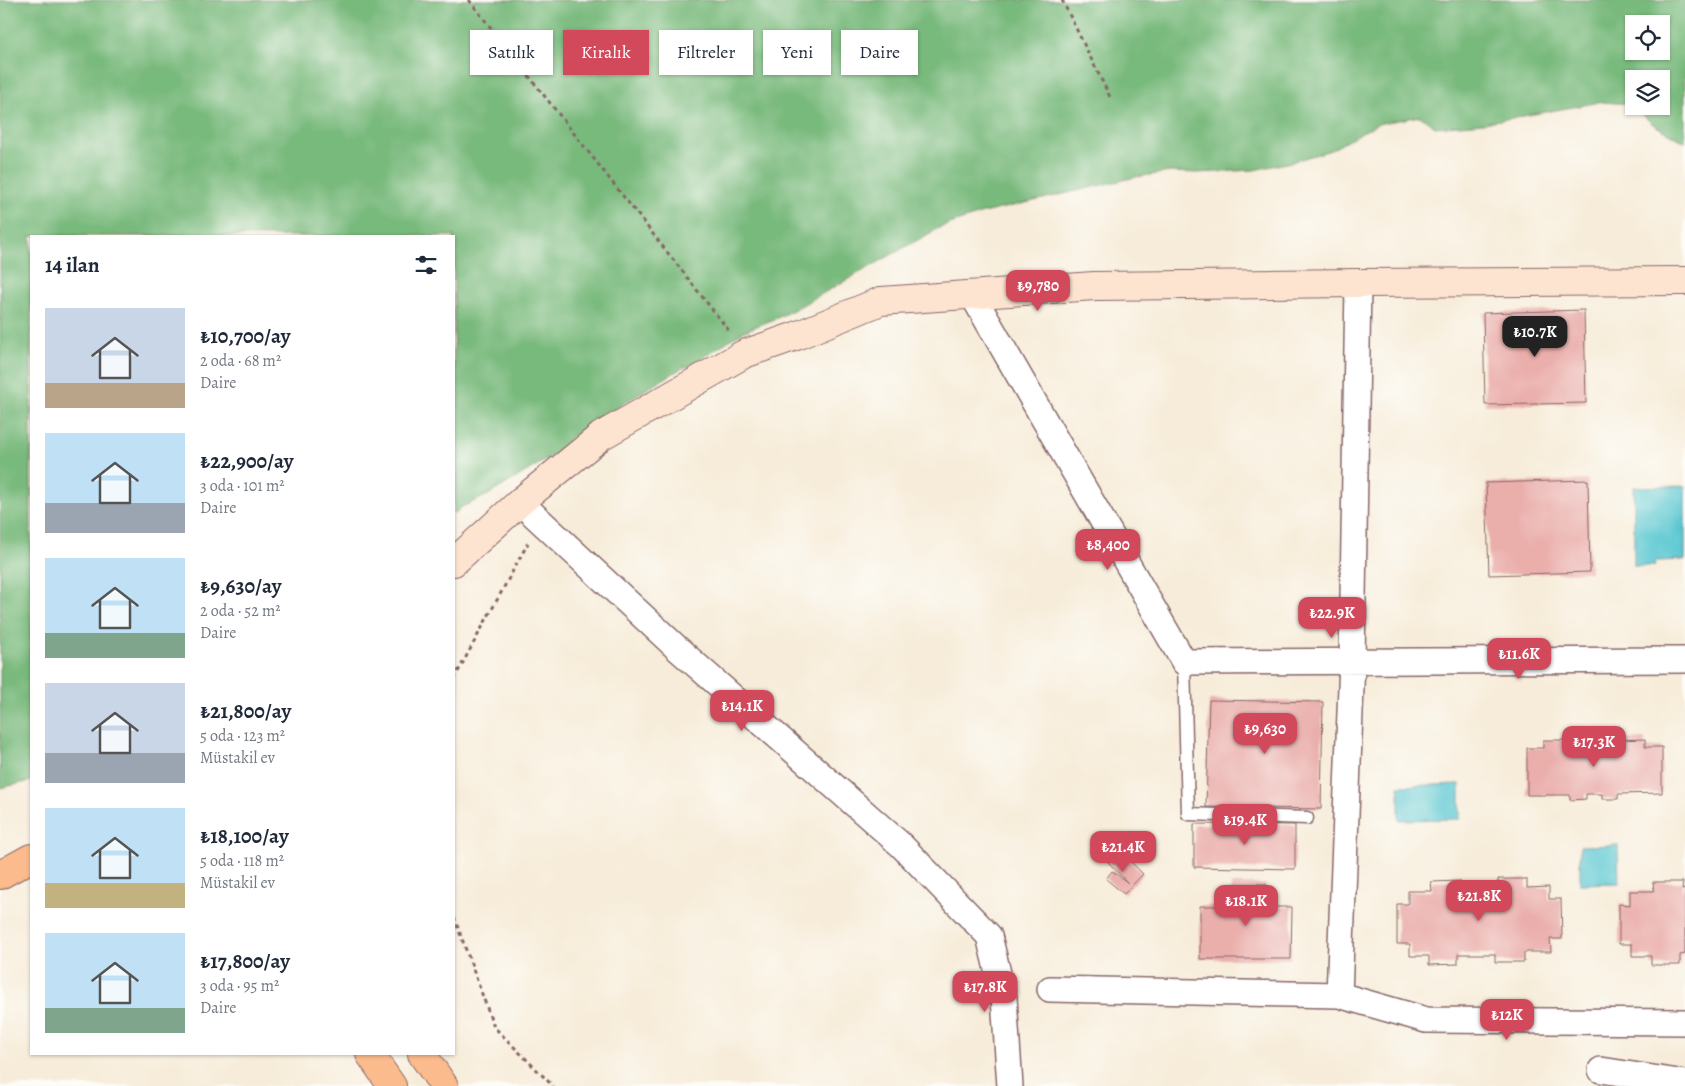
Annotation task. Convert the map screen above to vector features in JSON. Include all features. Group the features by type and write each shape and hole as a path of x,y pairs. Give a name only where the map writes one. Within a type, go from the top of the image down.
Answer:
{"main road":[{"path":"10,880 30,859"},
{"path":"371,1055 392,1086"},
{"path":"423,1055 444,1086"}],"street":[{"path":"455,561 520,502 601,436 744,354 796,336 881,301 1094,286 1685,281"},
{"path":"1339,995 1352,661 1358,283"},
{"path":"973,296 1184,662 1685,660"},
{"path":"520,502 678,649 901,845 989,936 1004,998 1010,1086"},
{"path":"1050,989 1339,995 1426,1020 1685,1022"},
{"path":"1601,1070 1685,1083"}],"lane":[{"path":"1184,662 1188,814 1307,818"}],"path":[{"path":"469,0 724,323 744,354"},
{"path":"1062,0 1111,99"},
{"path":"455,677 540,521"},
{"path":"455,920 494,1027 552,1086"}],"green space":[{"path":"0,0 1685,0 1685,142 1654,125 1643,115 1670,115 1670,70 1625,70 1625,104 1601,102 1484,123 1435,127 1420,116 1377,124 1331,150 1291,162 1254,170 1197,173 1171,172 1136,177 983,213 941,227 795,309 742,332 691,365 682,368 632,398 570,438 557,453 488,495 462,507 455,513 455,235 30,235 30,781 0,788"}],"water":[{"path":"1685,486 1685,560 1655,561 1655,566 1634,566 1634,487"},
{"path":"1460,784 1460,819 1399,820 1399,786"},
{"path":"1618,845 1619,883 1580,884 1580,846"}],"building":[{"path":"1584,310 1586,403 1485,405 1483,313"},
{"path":"1588,480 1590,572 1489,575 1486,483"},
{"path":"1209,700 1323,702 1321,809 1206,807"},
{"path":"1617,732 1617,740 1645,739 1645,747 1662,747 1662,793 1618,794 1618,799 1602,799 1602,794 1586,794 1586,799 1570,800 1570,795 1527,795 1527,748 1543,748 1543,740 1570,740 1570,733 1585,733 1585,740 1602,740 1602,733"},
{"path":"1194,824 1295,825 1295,869 1194,867"},
{"path":"1120,851 1143,874 1124,894 1106,879 1112,871 1128,883 1108,862"},
{"path":"1498,879 1527,879 1527,888 1549,887 1549,899 1561,899 1562,939 1550,939 1551,952 1524,952 1524,962 1495,962 1495,954 1458,954 1458,964 1429,965 1429,956 1410,956 1410,944 1397,944 1397,904 1408,904 1408,891 1432,891 1431,882 1460,881 1461,889 1498,889"},
{"path":"1653,882 1683,882 1682,890 1685,889 1685,954 1680,955 1680,965 1651,965 1651,956 1632,956 1632,944 1619,944 1619,904 1630,905 1630,891 1654,891"},
{"path":"1231,884 1266,884 1266,907 1292,907 1291,959 1200,959 1200,906 1231,906"}]}
